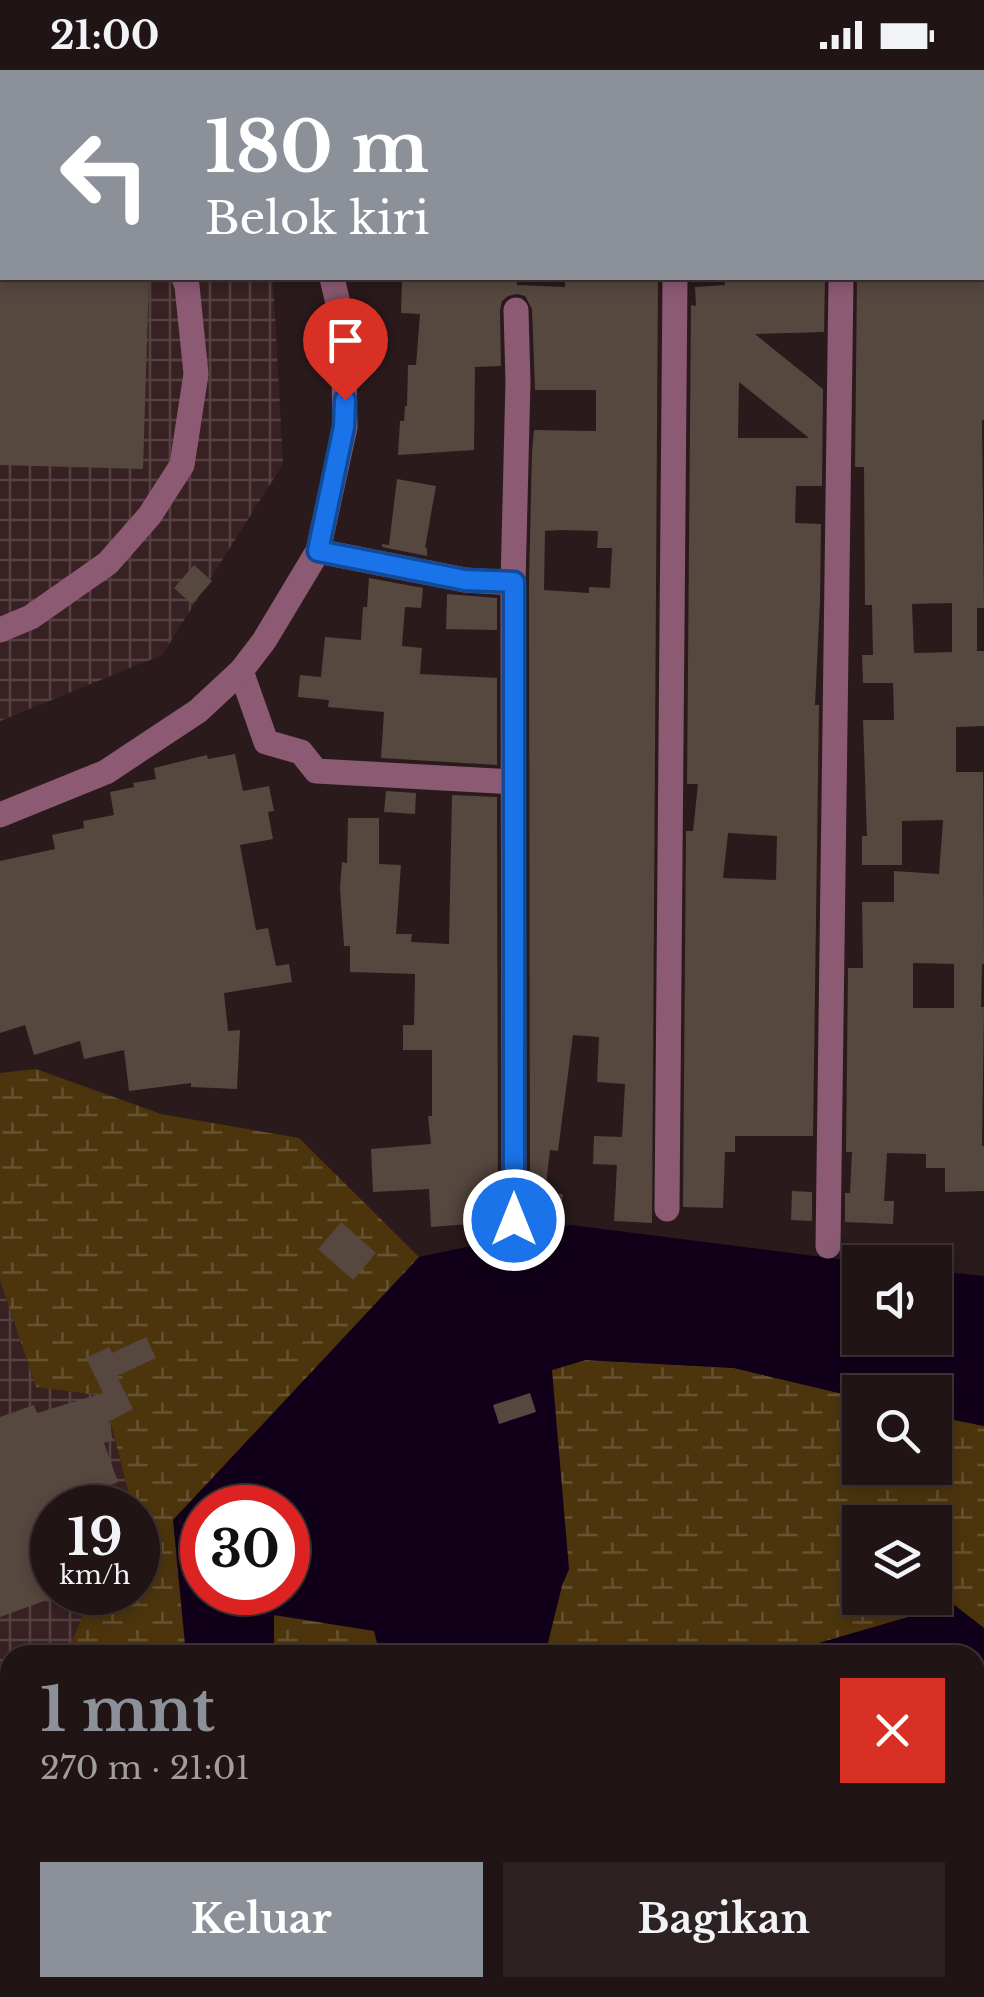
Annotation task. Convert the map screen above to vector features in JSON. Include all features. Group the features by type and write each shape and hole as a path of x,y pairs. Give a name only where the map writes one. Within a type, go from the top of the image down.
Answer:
{"street":[{"path":"0,630 32,617 108,563 150,515 182,465 196,374 185,280"},
{"path":"0,815 106,772 198,711 241,670 264,641 318,551 344,427 342,324 332,280"},
{"path":"667,1209 675,280"},
{"path":"828,1246 842,280"},
{"path":"514,1220 516,310"},
{"path":"318,551 465,580 514,582"},
{"path":"241,670 266,742 301,752 316,770 514,782"}],"shaded area":[{"path":"0,280 273,280 283,464 162,655 0,721"},
{"path":"571,1225 842,1260 842,1355 952,1355 952,1273 984,1276 984,1426 952,1419 952,1375 842,1375 842,1394 734,1368 586,1360 552,1370 569,1569 547,1645 378,1645 374,1631 274,1615 310,1615 310,1485 206,1485 419,1257"},
{"path":"0,1280 36,1387 104,1396 127,1485 30,1485 30,1615 83,1615 73,1645 0,1645"},
{"path":"180,1513 180,1593 173,1520"},
{"path":"953,1604 984,1628 984,1645 812,1645 915,1615 952,1615"},
{"path":"182,1615 274,1615 274,1645 185,1645"}],"green space":[{"path":"36,1069 161,1114 299,1138 419,1257 586,1360 734,1368 842,1394 842,1485 952,1485 952,1419 984,1426 984,1645 73,1645 83,1615 160,1615 160,1485 127,1485 104,1396 36,1387 0,1280 0,1073"}],"building":[{"path":"0,280 149,280 143,469 0,465"},
{"path":"402,280 516,280 517,285 565,287 565,280 658,280 652,1223 614,1221 617,1165 593,1164 594,1136 622,1137 625,1084 597,1082 599,1037 573,1035 558,1151 550,1150 545,1193 563,1194 561,1214 530,1213 532,452 534,430 596,431 596,390 535,390 532,309 525,296 508,296 500,310 501,366 475,367 474,450 398,455 400,421 404,421 407,406 408,365 416,365 420,314 401,313","holes":["545,531 598,531 597,548 612,548 610,588 589,587 589,593 544,590"]},
{"path":"724,280 825,280 824,332 755,334 823,389 822,486 796,486 795,523 821,524 815,705 819,705 813,1136 735,1136 735,1152 725,1152 723,1208 683,1207 686,831 693,831 698,784 687,784 691,305 696,306 695,287 725,285","holes":["739,382 809,438 738,438","728,833 777,836 776,880 723,878"]},
{"path":"857,280 984,280 984,608 977,608 977,651 984,651 984,726 956,727 956,772 983,772 984,1191 945,1192 945,1168 926,1168 926,1154 887,1153 884,1201 894,1201 893,1224 845,1222 852,1152 846,1152 848,968 863,968 862,902 894,902 894,871 939,874 943,820 902,821 902,865 862,865 862,836 867,836 863,720 894,720 893,683 863,683 862,655 873,655 872,605 865,605 864,467 855,467","holes":["952,603 952,652 914,653 912,604","913,963 954,964 954,1008 913,1008"]},
{"path":"397,479 436,486 425,548 427,556 382,547 389,545"},
{"path":"194,565 212,581 192,604 174,588"},
{"path":"369,578 423,588 421,608 405,607 402,646 422,648 420,674 497,678 497,765 381,758 384,712 328,707 329,700 298,697 300,675 321,677 325,637 361,640"},
{"path":"447,594 497,598 497,630 446,629"},
{"path":"235,754 243,791 269,786 274,811 268,812 273,839 240,845 256,930 268,928 276,966 289,964 292,982 224,993 228,1031 240,1030 237,1089 191,1087 191,1083 129,1091 124,1050 84,1059 80,1041 34,1055 25,1025 0,1033 0,861 55,849 52,835 84,828 83,821 114,815 110,792 156,779 154,768 207,755 208,759"},
{"path":"386,791 416,793 415,814 384,812"},
{"path":"452,795 497,797 498,1211 496,1222 431,1227 429,1189 373,1192 371,1149 431,1144 428,1116 432,1116 432,1050 403,1050 403,1025 414,1025 415,974 350,972 350,946 344,946 340,888 342,862 347,863 348,818 379,818 379,864 401,865 396,934 412,934 411,942 449,944"},
{"path":"792,1191 812,1192 812,1221 791,1220"},
{"path":"341,1222 376,1253 353,1280 318,1249"},
{"path":"146,1337 156,1358 117,1376 133,1409 108,1422 113,1440 104,1443 118,1482 30,1485 30,1606 0,1617 0,1417 34,1405 37,1413 103,1393 86,1358 109,1347 112,1353"},
{"path":"530,1393 536,1412 499,1424 493,1405"}],"route":[{"path":"345,400 344,427 318,551 465,580 514,582 514,1220"}]}
